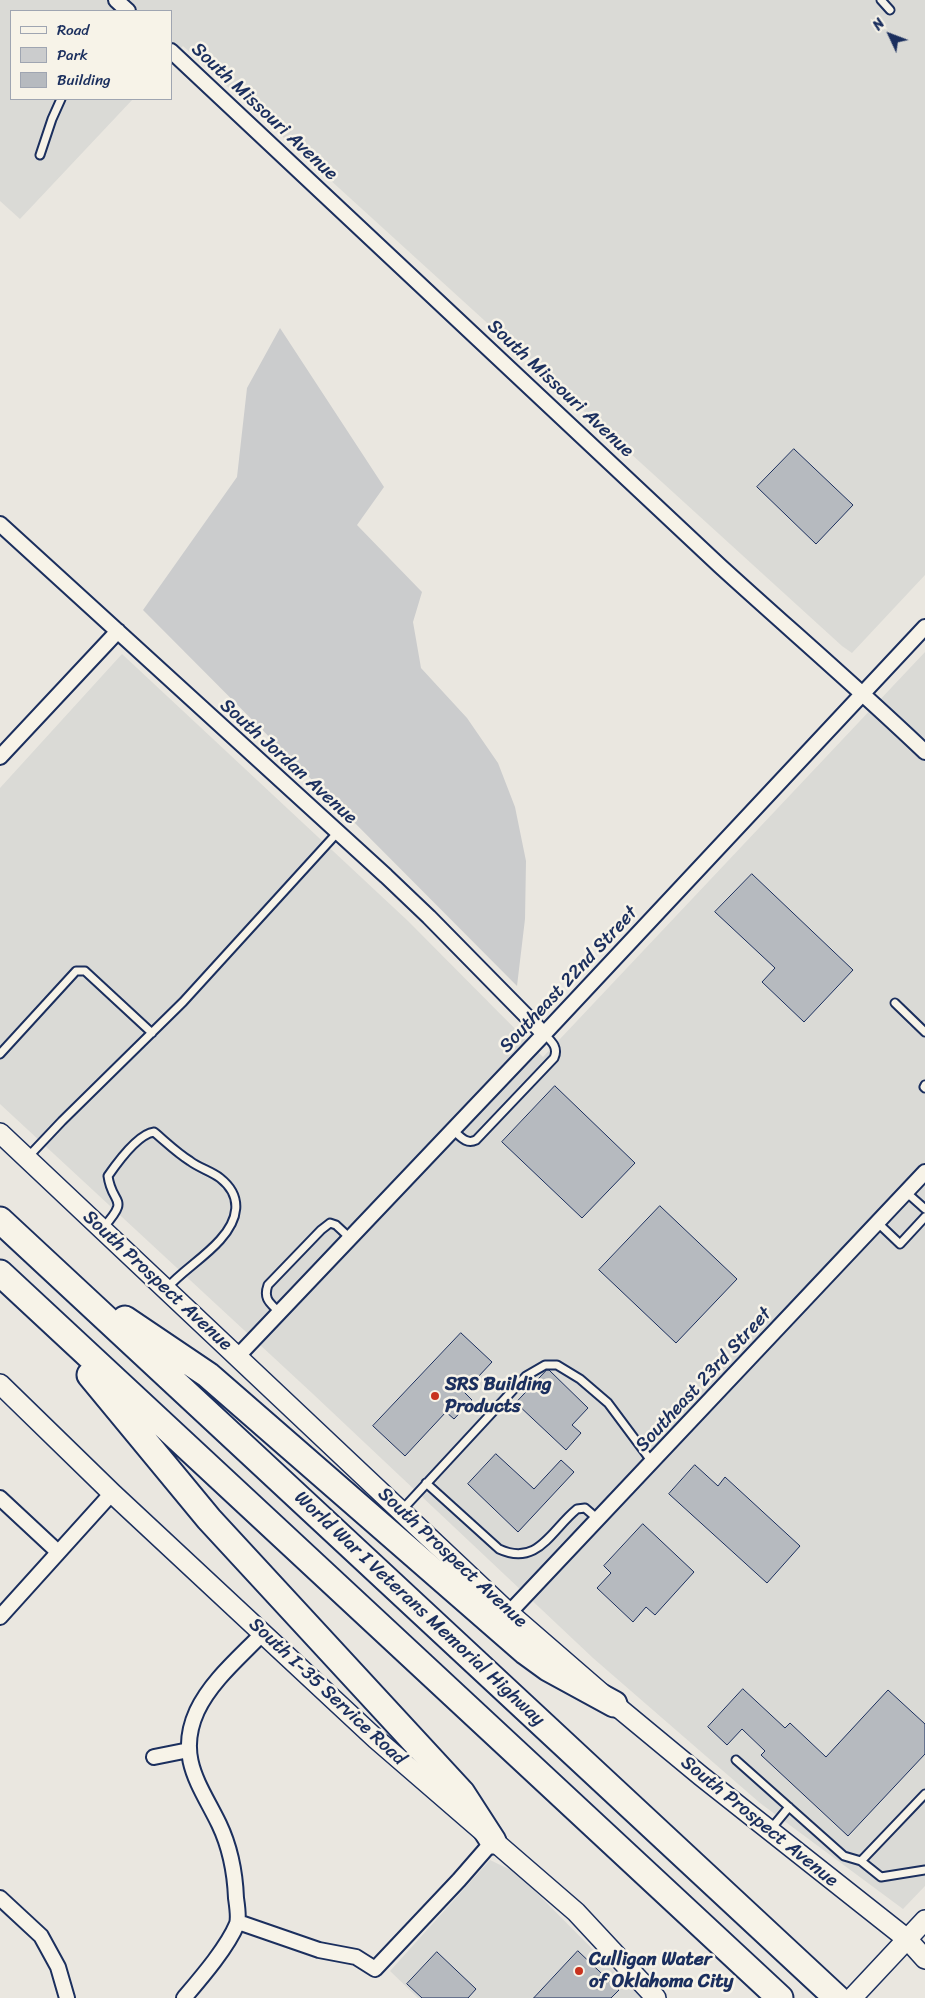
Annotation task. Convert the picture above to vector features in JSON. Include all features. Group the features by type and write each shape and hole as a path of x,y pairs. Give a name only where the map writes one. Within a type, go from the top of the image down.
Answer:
{"highway":[{"name":"World War I Veterans Memorial Highway","path":"0,1220 837,1998"},
{"name":"World War I Veterans Memorial Highway","path":"0,1274 780,1998"},
{"path":"60,1274 208,1375 534,1658 548,1668 614,1704"},
{"path":"28,1300 209,1519 462,1793 493,1841"}],"main road":[{"name":"South Prospect Avenue","path":"0,1133 510,1613 614,1704 907,1939 925,1959"},
{"name":"South I-35 Service Road","path":"0,1384 112,1493 376,1739 576,1912 656,1998"},
{"path":"852,1998 925,1920"}],"street":[{"path":"116,0 127,10"},
{"name":"South Missouri Avenue","path":"172,52 720,566 863,692 925,752"},
{"name":"South Jordan Avenue","path":"0,524 429,917 544,1034"},
{"name":"Southeast 22nd Street","path":"238,1356 544,1034 925,627"},
{"path":"0,757 118,631"},
{"name":"Southeast 23rd Street","path":"510,1613 925,1172"},
{"path":"0,1617 112,1493"},
{"path":"0,1498 58,1552"},
{"path":"184,1998 203,1976 238,1922 235,1878 229,1851 220,1825 192,1773 189,1750 191,1730 197,1711 211,1688 263,1633"},
{"path":"154,1757 189,1750"},
{"path":"238,1922 319,1950 356,1957 375,1969 493,1841"},
{"path":"0,1898 40,1936 58,1967 67,1998"}],"lane":[{"path":"881,0 890,10"},
{"path":"40,155 61,100"},
{"path":"27,1159 62,1121 184,1002 313,862 338,832"},
{"path":"0,1054 76,971 85,970 152,1033"},
{"path":"895,1003 925,1032"},
{"path":"453,1130 467,1142 472,1143 554,1058 556,1047 544,1034"},
{"path":"102,1229 119,1206 109,1184 108,1176 141,1137 150,1132 154,1132 190,1161 221,1178 233,1194 238,1207 232,1225 220,1241 178,1276 166,1289"},
{"path":"906,1192 925,1209"},
{"path":"878,1223 900,1244 925,1217"},
{"path":"279,1312 267,1300 268,1285 314,1237 330,1223 336,1225 350,1238"},
{"path":"400,1511 526,1376 545,1365 556,1364 580,1379 608,1404 652,1462"},
{"path":"426,1483 499,1549 510,1554 524,1554 538,1548 577,1509 585,1508 599,1520"},
{"path":"736,1760 844,1856 861,1861 881,1877 925,1870"},
{"path":"861,1861 925,1794"},
{"path":"769,1830 789,1807"}],"shaded area":[{"path":"0,0 925,0 925,575 852,653 842,646 183,46 172,57 172,10 10,10 10,100 132,100 20,219 0,201"},
{"path":"925,652 925,1886 903,1909 760,1803 593,1658 313,1394 0,1104 0,788 122,654 408,921 543,1057"},
{"path":"490,1860 517,1873 641,1998 418,1998 390,1971"}],"green space":[{"path":"280,328 384,487 357,525 422,592 413,622 421,668 467,718 498,763 515,807 526,861 525,919 517,986 143,610 237,477 247,388"}],"building":[{"path":"794,449 853,505 816,544 757,487"},
{"path":"752,874 853,970 804,1022 762,982 775,968 715,912"},
{"path":"555,1086 635,1163 582,1218 502,1142"},
{"path":"660,1206 737,1279 676,1343 599,1270"},
{"name":"SRS Building Products","path":"461,1333 492,1362 464,1392 472,1400 454,1419 446,1412 405,1456 373,1426"},
{"path":"547,1370 588,1408 572,1425 581,1433 566,1450 516,1403"},
{"path":"496,1454 534,1489 561,1460 574,1472 518,1532 468,1484"},
{"path":"695,1465 718,1486 725,1477 800,1546 767,1583 669,1494"},
{"path":"643,1524 694,1572 655,1615 646,1607 633,1622 597,1588 611,1573 604,1566"},
{"path":"743,1689 785,1728 790,1723 826,1757 888,1690 925,1724 925,1754 848,1836 761,1755 765,1751 742,1729 727,1745 708,1727"},
{"name":"Culligan Water of Oklahoma City","path":"578,1951 619,1990 611,1998 534,1998"},
{"path":"437,1952 476,1989 468,1998 422,1998 407,1984"}],"place":[{"name":"SRS Building Products","path":"435,1396"},
{"name":"Culligan Water of Oklahoma City","path":"579,1971"}]}
